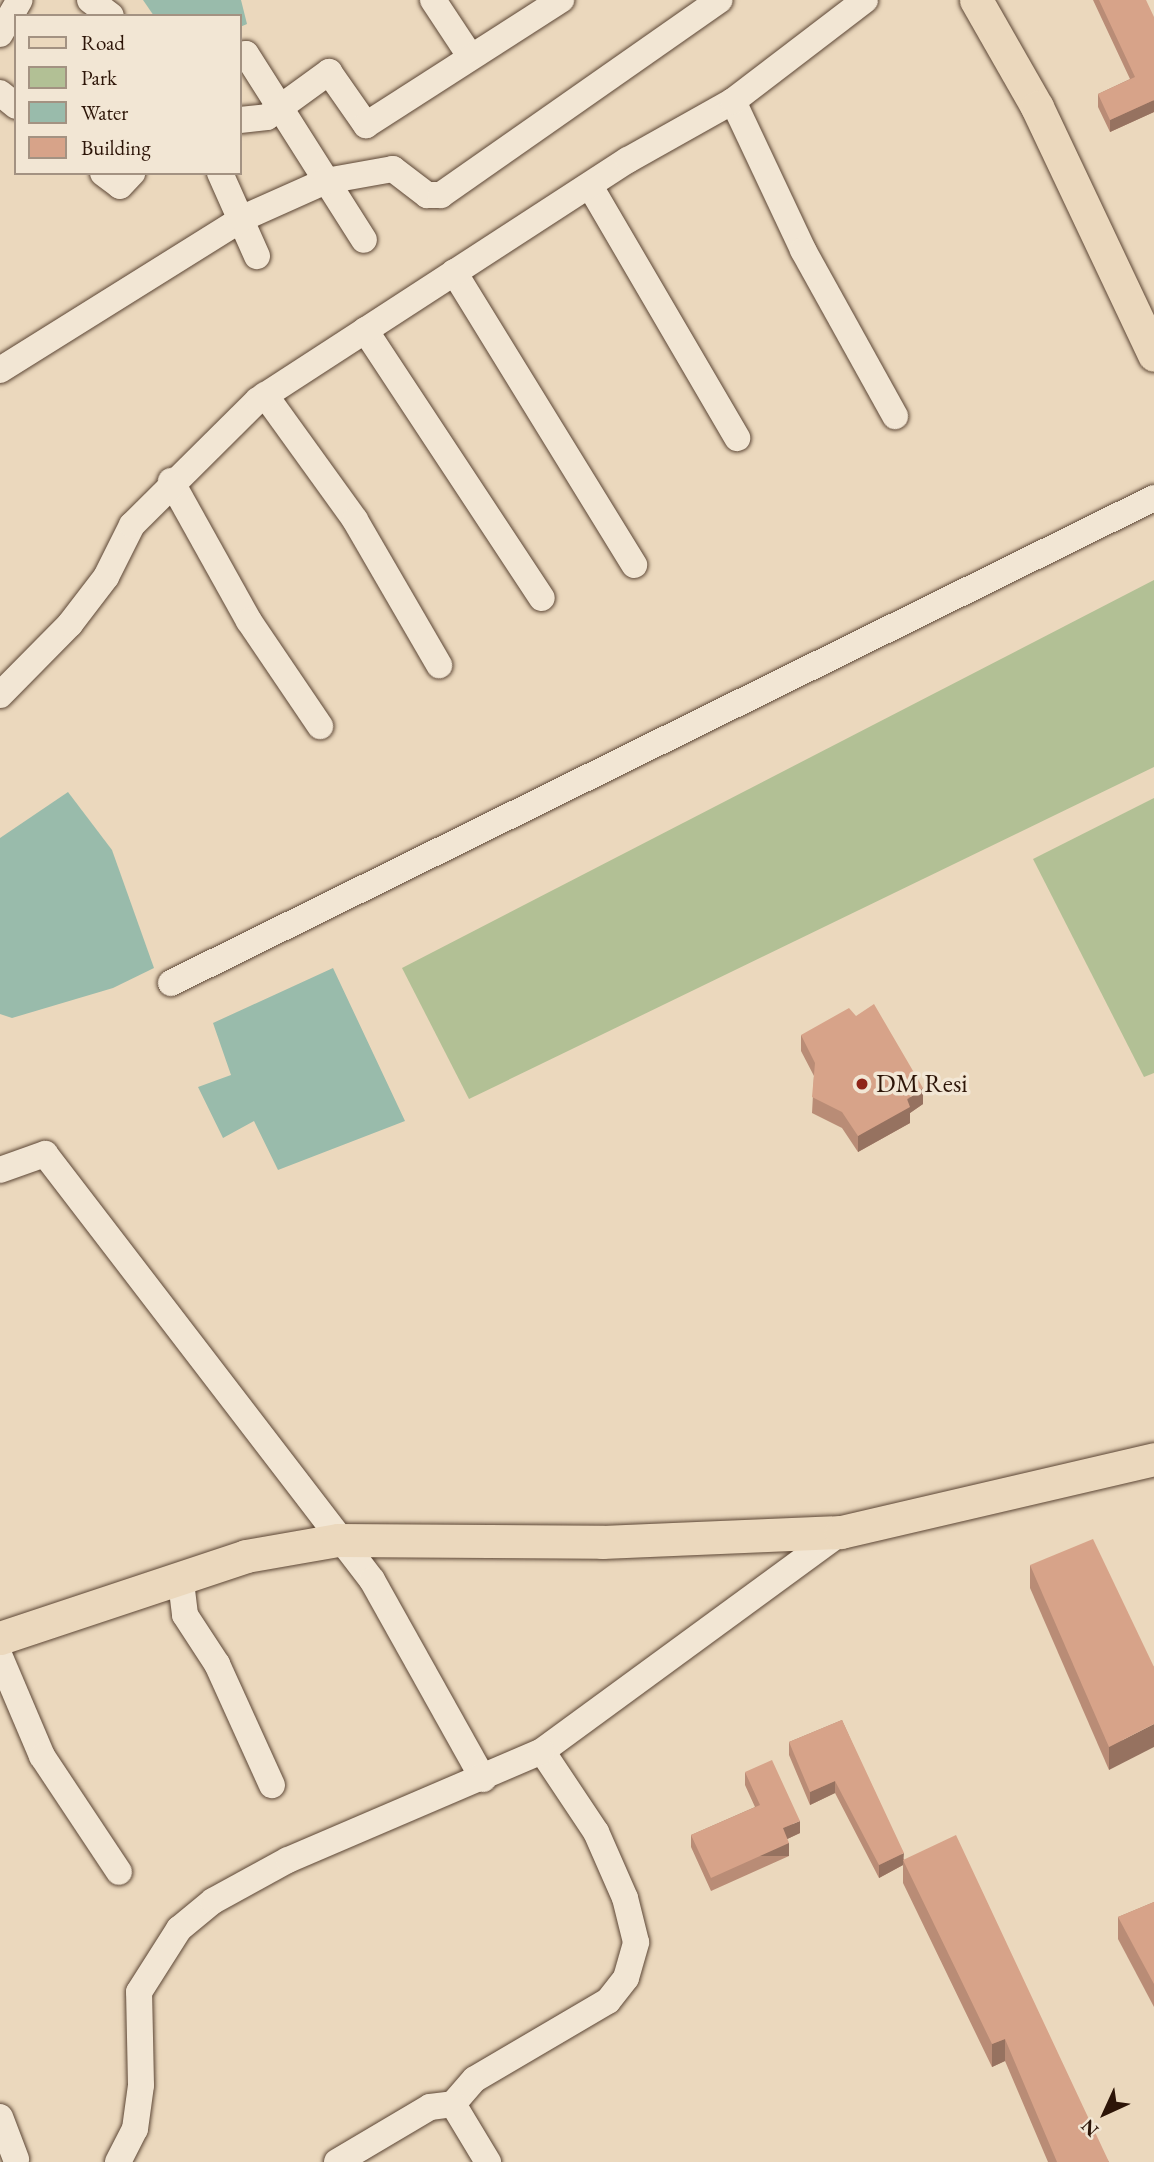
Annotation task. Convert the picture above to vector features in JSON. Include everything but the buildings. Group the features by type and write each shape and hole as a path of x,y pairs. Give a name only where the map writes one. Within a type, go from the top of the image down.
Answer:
{"main road":[{"path":"976,0 1037,107 1154,355"},
{"path":"0,1638 181,1582 246,1556 338,1540 602,1542 841,1532 1154,1459"}],"street":[{"path":"0,34 20,0"},
{"path":"90,0 108,14"},
{"path":"433,0 470,56"},
{"path":"242,119 279,109 329,72 366,125 561,0"},
{"path":"0,370 243,218 326,181 381,168 402,173 427,195 441,195 720,0"},
{"path":"0,695 70,624 106,578 132,525 172,481 265,395 454,272 509,243 590,186 733,101 865,0"},
{"path":"242,55 246,54 364,240"},
{"path":"0,93 14,104"},
{"path":"733,101 798,240 895,416"},
{"path":"106,175 120,186 130,175"},
{"path":"221,175 243,218 257,256"},
{"path":"590,186 737,438"},
{"path":"454,272 634,565"},
{"path":"365,330 542,598"},
{"path":"265,395 355,520 439,664"},
{"path":"172,481 249,621 320,726"},
{"path":"171,983 1154,498"},
{"path":"0,1170 46,1154 338,1540 372,1580 483,1779"},
{"path":"118,2162 135,2129 141,2085 139,1992 179,1929 213,1901 288,1860 483,1779 542,1751 841,1532"},
{"path":"181,1582 185,1615 217,1664 272,1785"},
{"path":"0,1657 41,1756 119,1872"},
{"path":"337,2162 430,2107 453,2104 475,2079 608,2001 626,1979 636,1942 625,1898 596,1832 542,1751"},
{"path":"453,2104 488,2162"},
{"path":"0,2117 16,2159"}],"green space":[{"path":"1154,580 1154,767 469,1099 402,968"},
{"path":"1154,798 1154,1073 1144,1077 1033,859"}],"water":[{"path":"143,0 241,0 247,24 242,26 242,14 153,14"},
{"path":"68,792 112,850 154,968 113,988 12,1018 0,1014 0,838"},
{"path":"333,968 405,1121 278,1170 254,1121 223,1138 198,1087 231,1075 213,1023"}],"place":[{"name":"DM Resi","path":"862,1084"}]}
